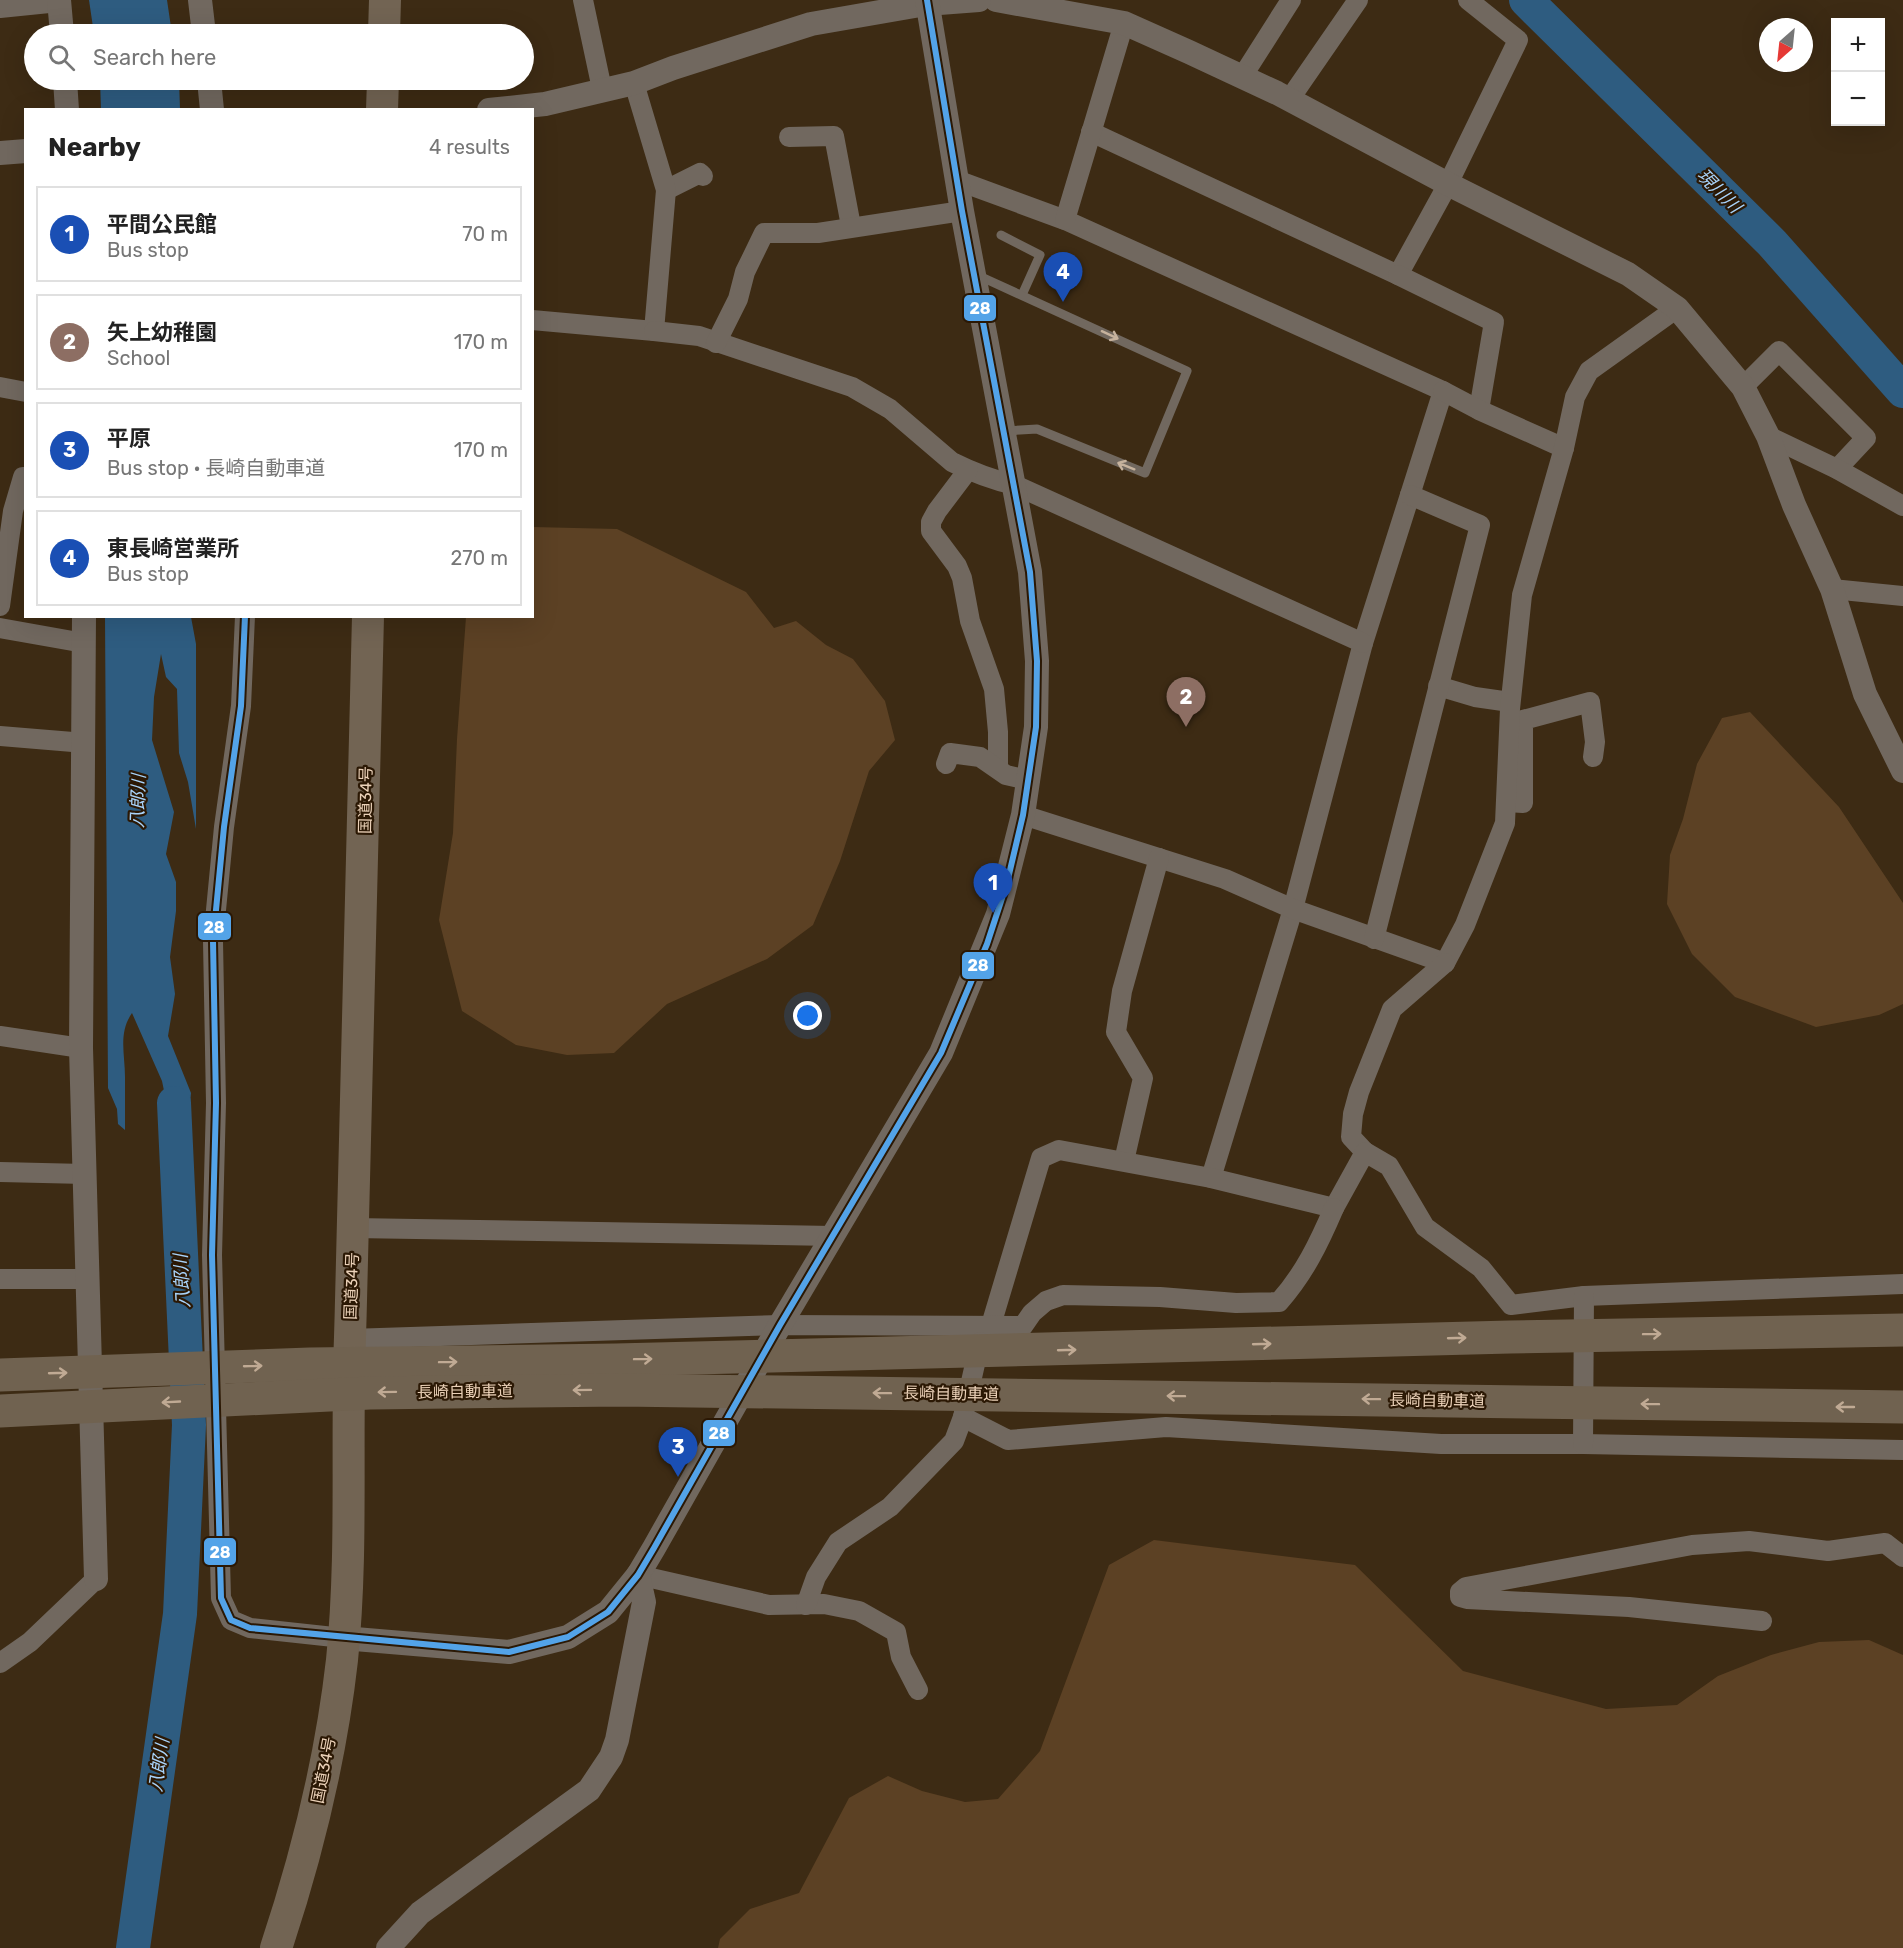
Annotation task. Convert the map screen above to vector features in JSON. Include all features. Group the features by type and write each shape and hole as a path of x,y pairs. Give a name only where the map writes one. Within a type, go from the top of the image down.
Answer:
{"highway":[{"path":"384,24 385,0"},
{"path":"382,108 383,90"},
{"name":"国道34号","path":"276,1948 296,1887 321,1789 343,1638 348,1520 349,1339 368,618"},
{"name":"長崎自動車道","path":"0,1375 994,1334 1510,1337 1903,1330"},
{"name":"長崎自動車道","path":"0,1411 370,1393 621,1390 1903,1407"}],"street":[{"path":"200,0 203,24"},
{"path":"583,0 602,89"},
{"path":"508,108 545,104 634,83 673,68 811,24 927,2 979,0"},
{"path":"996,0 1078,6 1124,23 1242,76 1448,184 1628,274 1677,308 1743,387 1768,436 1794,505 1832,589 1865,694 1903,771"},
{"path":"1242,76 1291,0"},
{"path":"1288,100 1358,0"},
{"path":"1398,275 1448,184 1518,40 1468,0"},
{"path":"0,8 59,1 61,24"},
{"path":"245,618 241,706 224,827 213,941 216,1102 212,1255 222,1598 231,1620 250,1628 509,1652 568,1637 608,1612 638,1575 780,1325 941,1053 998,914 1023,815 1036,727 1037,661 1030,572 962,211 959,181 927,2"},
{"path":"1065,220 1124,23"},
{"path":"634,83 666,190 654,331"},
{"path":"66,90 67,108"},
{"path":"210,90 212,108"},
{"path":"1090,132 1494,322 1479,410"},
{"path":"789,137 834,136 851,226"},
{"path":"0,153 24,151"},
{"path":"666,190 700,173 703,176"},
{"path":"959,181 1065,220 1564,448"},
{"path":"716,343 738,299 745,272 764,233 819,233 851,226 962,211"},
{"path":"1677,308 1589,370 1575,397 1564,448 1522,595 1510,702 1505,823 1465,925 1445,963 1392,1009 1353,1114 1352,1137 1365,1152 1389,1166 1425,1227 1481,1268 1511,1305 1584,1296 1903,1284"},
{"path":"534,320 699,336 852,387 890,409 952,462 992,480 1015,485 1363,643"},
{"path":"1743,387 1779,351 1866,438 1836,469"},
{"path":"0,387 24,392"},
{"path":"1211,1178 1293,909 1363,643 1443,391"},
{"path":"1768,436 1836,469 1903,506"},
{"path":"968,470 937,511 931,522 931,531 957,566 962,578 970,621 994,689 998,732 998,769"},
{"path":"0,606 13,511 24,477"},
{"path":"1374,939 1480,525 1410,495"},
{"path":"1832,589 1903,596"},
{"path":"0,1663 30,1642 96,1579 81,1048 85,742 84,618"},
{"path":"0,628 84,644"},
{"path":"1438,686 1475,697 1510,702"},
{"path":"1507,802 1523,803 1523,720 1590,702 1595,742 1593,757"},
{"path":"0,736 85,742"},
{"path":"946,764 950,753 980,757 1006,775 1028,780"},
{"path":"1023,815 1225,879 1293,909 1445,963"},
{"path":"1124,1161 1143,1078 1116,1032 1122,991 1159,858"},
{"path":"0,1036 81,1048"},
{"path":"806,1605 816,1577 838,1542 890,1507 954,1441 994,1334 1041,1158 1059,1149 1211,1178 1334,1209"},
{"path":"349,1339 780,1325 994,1334 1023,1326 1032,1313 1046,1300 1063,1295 1160,1297 1236,1303 1278,1302 1293,1286 1317,1248 1334,1209 1365,1152"},
{"path":"0,1172 85,1174"},
{"path":"353,1228 833,1236"},
{"path":"0,1279 88,1279"},
{"path":"1583,1444 1584,1296"},
{"path":"963,1416 1008,1440 1166,1427 1441,1444 1583,1444 1903,1450"},
{"path":"1762,1621 1629,1607 1467,1599 1460,1597 1460,1592 1466,1587 1692,1545 1749,1541 1828,1551 1885,1543 1903,1557"},
{"path":"638,1575 769,1605 824,1604 859,1611 896,1632 901,1657 918,1690"},
{"path":"388,1948 420,1913 589,1790 617,1740 644,1602 638,1575"}],"lane":[{"path":"1000,235 1041,255 1022,295"},
{"path":"974,274 1187,371 1145,473 1037,429 1002,431"}],"shaded area":[{"path":"534,527 617,529 746,592 774,628 796,621 826,645 853,659 885,701 895,740 869,771 840,861 813,925 767,959 667,1004 614,1053 567,1055 516,1045 462,1011 439,920 453,833 466,618 534,618"},
{"path":"1750,712 1839,807 1903,903 1903,1004 1879,1015 1816,1027 1735,997 1692,954 1667,904 1670,855 1683,819 1697,764 1722,718"},
{"path":"1154,1540 1355,1565 1463,1671 1606,1709 1677,1705 1718,1676 1771,1655 1819,1642 1869,1640 1903,1655 1903,1948 718,1948 720,1939 750,1909 799,1893 849,1798 888,1776 922,1791 965,1802 998,1799 1040,1751 1109,1565"}],"water":[{"path":"89,0 167,0 171,24 93,24"},
{"path":"100,90 179,90 180,108 101,108"},
{"path":"105,618 191,618 196,644 196,829 188,782 179,753 177,689 166,677 161,654 154,697 152,740 174,812 166,854 176,882 176,911 170,957 175,994 168,1036 191,1093 183,1182 162,1081 132,1013 125,1028 123,1044 125,1130 118,1124 117,1109 108,1088"}],"waterway":[{"name":"現川川","path":"1526,0 1772,243 1903,391"},
{"name":"八郎川","path":"133,1948 180,1614 189,1425 174,1103"}],"transit line":[{"name":"28","path":"245,618 241,706 224,827 213,941 216,1103 212,1255 221,1598 231,1620 250,1628 509,1652 568,1637 608,1612 638,1575 780,1325 941,1053 987,944 1007,883 1023,815 1036,727 1037,661 1030,572 962,211 927,0"}],"place":[{"name":"東長崎営業所","path":"1063,302"},
{"name":"矢上幼稚園","path":"1186,727"},
{"name":"平間公民館","path":"993,913"},
{"name":"平原","path":"678,1477"}]}
